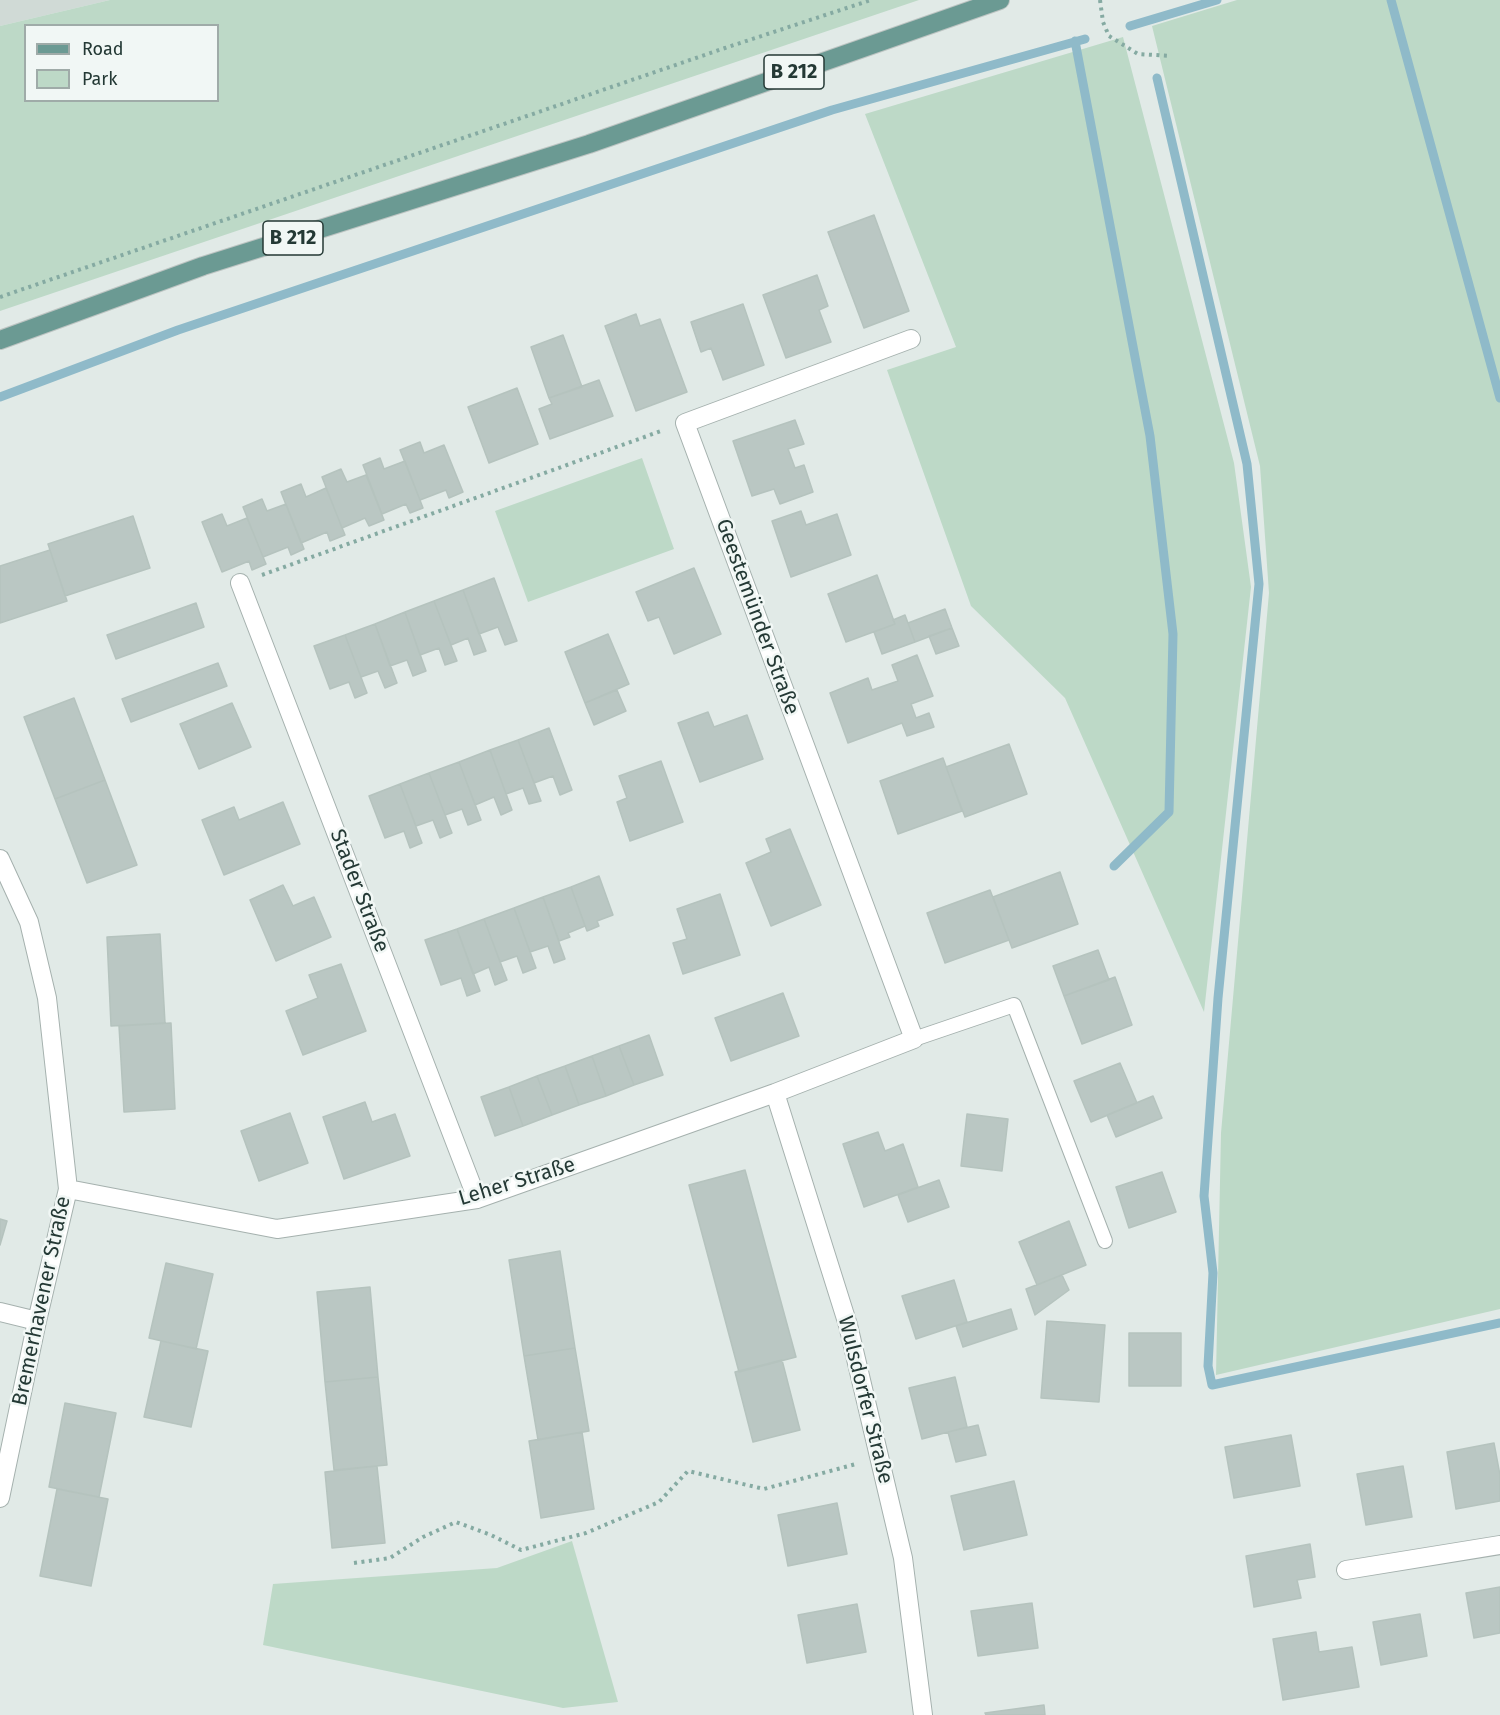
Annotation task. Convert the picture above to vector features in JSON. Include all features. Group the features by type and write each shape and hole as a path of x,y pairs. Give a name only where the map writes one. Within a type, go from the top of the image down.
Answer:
{"main road":[{"name":"B 212","path":"0,340 203,266 589,144 1000,0"}],"street":[{"path":"685,423 912,339"},
{"name":"Geestemünder Straße","path":"685,423 914,1039"},
{"name":"Stader Straße","path":"240,583 477,1199"},
{"name":"Bremerhavener Straße","path":"0,859 29,922 48,998 68,1189 37,1321 0,1498"},
{"name":"Leher Straße","path":"68,1189 277,1229 477,1199 775,1093 914,1039"},
{"name":"Wulsdorfer Straße","path":"775,1093 848,1325 880,1458 903,1558 923,1715"},
{"path":"0,1312 37,1321"},
{"path":"1346,1570 1500,1545"}],"lane":[{"path":"914,1039 1014,1005 1105,1241"}],"path":[{"path":"0,297 871,0"},
{"path":"1101,0 1103,22 1109,36 1138,54 1171,56"},
{"path":"240,583 685,423"},
{"path":"354,1563 390,1557 423,1537 456,1522 491,1535 521,1550 586,1533 659,1502 688,1471 764,1489 880,1458"}],"shaded area":[{"path":"0,0 110,0 0,26"}],"green space":[{"path":"110,0 919,0 0,311 0,26"},
{"path":"1237,0 1500,0 1500,1309 1216,1375 1221,1133 1269,593 1260,466 1152,26"},
{"path":"1123,37 1234,463 1251,587 1204,1012 1065,698 971,606 887,370 956,347 865,114"},
{"path":"642,458 674,549 528,602 495,511"},
{"path":"572,1541 618,1702 563,1708 263,1645 273,1584 497,1568"}],"building":[{"path":"874,215 909,311 864,328 828,232"},
{"path":"817,275 828,306 819,310 831,342 786,358 763,295"},
{"path":"743,304 764,365 723,380 711,348 701,352 691,322"},
{"path":"636,314 640,326 660,319 687,392 636,411 605,326"},
{"path":"563,335 582,387 549,398 531,347"},
{"path":"599,380 613,416 550,439 539,409 552,404 549,398"},
{"path":"517,388 538,444 489,463 468,407"},
{"path":"795,420 804,444 788,449 795,468 804,465 813,492 780,504 774,489 752,496 733,441"},
{"path":"420,442 424,453 444,445 463,492 449,498 446,490 420,500 400,450"},
{"path":"380,458 384,469 405,461 423,508 410,513 406,504 382,514 363,465"},
{"path":"341,469 347,482 366,475 384,520 369,526 365,518 342,528 322,477"},
{"path":"301,484 306,497 326,488 345,535 330,541 327,532 301,543 281,492"},
{"path":"262,499 267,511 286,504 304,549 291,555 288,547 263,557 243,507"},
{"path":"801,511 806,525 837,514 851,555 791,577 772,521"},
{"path":"222,514 227,526 247,518 266,564 252,570 249,561 222,572 202,522"},
{"path":"133,516 150,568 65,596 48,544"},
{"path":"50,550 67,601 0,623 0,566"},
{"path":"694,568 721,634 674,654 659,617 648,621 636,592"},
{"path":"877,575 895,624 846,642 828,594"},
{"path":"494,578 517,641 505,645 498,627 479,634 463,590"},
{"path":"463,590 486,651 474,655 468,638 451,645 434,601"},
{"path":"434,601 457,661 445,665 439,648 420,655 405,612"},
{"path":"196,603 204,627 116,659 107,635"},
{"path":"945,609 952,628 915,642 908,623"},
{"path":"405,612 426,671 413,676 407,660 390,666 375,624"},
{"path":"905,615 915,642 882,654 874,632 895,624 893,620"},
{"path":"375,624 397,683 385,688 378,671 361,677 345,635"},
{"path":"952,628 959,646 936,654 929,636"},
{"path":"608,634 629,684 585,703 565,652"},
{"path":"345,635 367,693 355,698 349,682 330,689 314,646"},
{"path":"917,655 933,696 911,704 916,718 929,713 934,727 907,736 902,723 848,743 830,693 868,678 872,690 898,681 892,665"},
{"path":"218,663 227,686 131,722 122,699"},
{"path":"617,690 626,711 594,725 585,703"},
{"path":"74,698 105,780 55,799 24,717"},
{"path":"232,703 251,747 199,769 180,724"},
{"path":"708,712 714,727 747,715 763,759 700,782 678,723"},
{"path":"549,728 572,790 560,795 553,776 534,783 518,740"},
{"path":"518,740 541,801 529,804 523,788 506,794 490,750"},
{"path":"1009,744 1027,794 965,817 946,767"},
{"path":"490,750 512,810 501,815 494,797 475,805 459,762"},
{"path":"943,758 962,811 898,834 880,781"},
{"path":"661,761 683,822 630,841 617,802 627,798 619,776"},
{"path":"459,762 481,820 468,825 462,809 445,815 429,773"},
{"path":"429,773 452,833 440,838 433,820 416,826 400,784"},
{"path":"105,780 137,865 87,883 55,799"},
{"path":"400,784 422,843 410,848 404,831 385,838 369,796"},
{"path":"283,802 300,844 224,875 202,820 234,807 239,820"},
{"path":"790,829 821,905 771,926 746,863 771,852 766,839"},
{"path":"1060,872 1078,924 1012,948 993,897"},
{"path":"599,876 613,915 597,921 599,926 587,931 571,887"},
{"path":"283,885 293,906 314,897 331,937 276,961 250,900"},
{"path":"571,887 585,926 568,933 570,937 559,941 543,897"},
{"path":"990,890 1009,940 945,963 927,913"},
{"path":"720,894 740,955 683,974 673,943 687,939 677,909"},
{"path":"543,897 565,959 554,963 548,946 530,952 514,908"},
{"path":"514,908 536,968 523,973 517,956 500,962 484,919"},
{"path":"484,919 507,980 495,985 489,967 473,974 457,929"},
{"path":"457,929 480,991 467,996 461,978 441,985 425,940"},
{"path":"160,934 165,1023 111,1026 107,937"},
{"path":"1098,950 1109,980 1064,996 1053,966"},
{"path":"341,964 366,1031 303,1055 286,1011 318,998 309,975"},
{"path":"1115,977 1132,1025 1082,1044 1064,996"},
{"path":"783,993 799,1036 731,1061 715,1018"},
{"path":"171,1023 175,1109 124,1112 119,1026"},
{"path":"649,1035 663,1075 634,1085 619,1046"},
{"path":"619,1046 634,1085 606,1096 592,1056"},
{"path":"592,1056 606,1096 579,1105 565,1066"},
{"path":"1120,1063 1137,1103 1091,1122 1074,1081"},
{"path":"565,1066 579,1105 552,1115 537,1076"},
{"path":"537,1076 552,1115 523,1126 509,1087"},
{"path":"509,1087 523,1126 495,1136 481,1097"},
{"path":"1153,1096 1162,1118 1116,1137 1107,1115"},
{"path":"365,1102 372,1122 395,1114 410,1156 344,1179 323,1117"},
{"path":"290,1113 308,1163 259,1181 241,1131"},
{"path":"967,1114 1008,1119 1002,1171 961,1166"},
{"path":"878,1132 885,1151 903,1144 918,1187 864,1207 843,1144"},
{"path":"745,1170 796,1357 739,1372 689,1185"},
{"path":"1162,1172 1176,1212 1129,1228 1116,1187"},
{"path":"939,1180 949,1207 908,1222 898,1195"},
{"path":"0,1219 7,1221 0,1245"},
{"path":"1069,1221 1086,1265 1037,1285 1019,1242"},
{"path":"560,1251 575,1348 524,1356 509,1260"},
{"path":"166,1263 213,1274 196,1349 149,1338"},
{"path":"1062,1275 1069,1290 1035,1315 1026,1289"},
{"path":"954,1280 967,1322 916,1339 902,1296"},
{"path":"370,1287 378,1377 325,1382 317,1292"},
{"path":"1011,1309 1017,1329 963,1347 956,1326"},
{"path":"1047,1321 1105,1325 1099,1402 1041,1398"},
{"path":"1129,1333 1181,1333 1181,1386 1129,1386"},
{"path":"161,1341 208,1351 191,1427 144,1417"},
{"path":"575,1348 589,1431 538,1440 524,1356"},
{"path":"782,1360 800,1430 753,1442 735,1372"},
{"path":"378,1377 387,1465 334,1470 325,1382"},
{"path":"955,1377 967,1427 922,1439 909,1388"},
{"path":"65,1403 116,1413 99,1497 49,1487"},
{"path":"978,1425 986,1455 956,1462 948,1432"},
{"path":"582,1432 594,1509 541,1518 529,1441"},
{"path":"1291,1435 1300,1486 1234,1498 1225,1447"},
{"path":"1494,1443 1500,1475 1500,1501 1456,1509 1447,1452"},
{"path":"377,1466 385,1543 332,1548 325,1472"},
{"path":"1403,1466 1412,1517 1366,1525 1357,1474"},
{"path":"1014,1481 1027,1535 964,1550 951,1496"},
{"path":"57,1489 108,1499 91,1586 40,1576"},
{"path":"837,1503 847,1554 788,1566 778,1515"},
{"path":"1310,1544 1315,1577 1297,1580 1301,1598 1254,1607 1246,1556"},
{"path":"1500,1587 1500,1633 1474,1638 1466,1593"},
{"path":"1032,1603 1038,1648 978,1656 971,1611"},
{"path":"857,1604 866,1652 807,1663 798,1615"},
{"path":"1420,1614 1427,1656 1381,1665 1373,1622"},
{"path":"1316,1632 1319,1652 1352,1647 1359,1687 1283,1700 1273,1639"},
{"path":"1044,1705 1045,1715 986,1715 985,1713"}],"waterway":[{"path":"1130,26 1217,0"},
{"path":"1391,0 1500,398"},
{"path":"0,397 178,330 832,110 1085,39"},
{"path":"1075,41 1150,436 1173,634 1169,812 1114,866"},
{"path":"1157,78 1247,464 1259,584 1218,998 1204,1196 1213,1273 1208,1366 1212,1385 1500,1323"}]}
